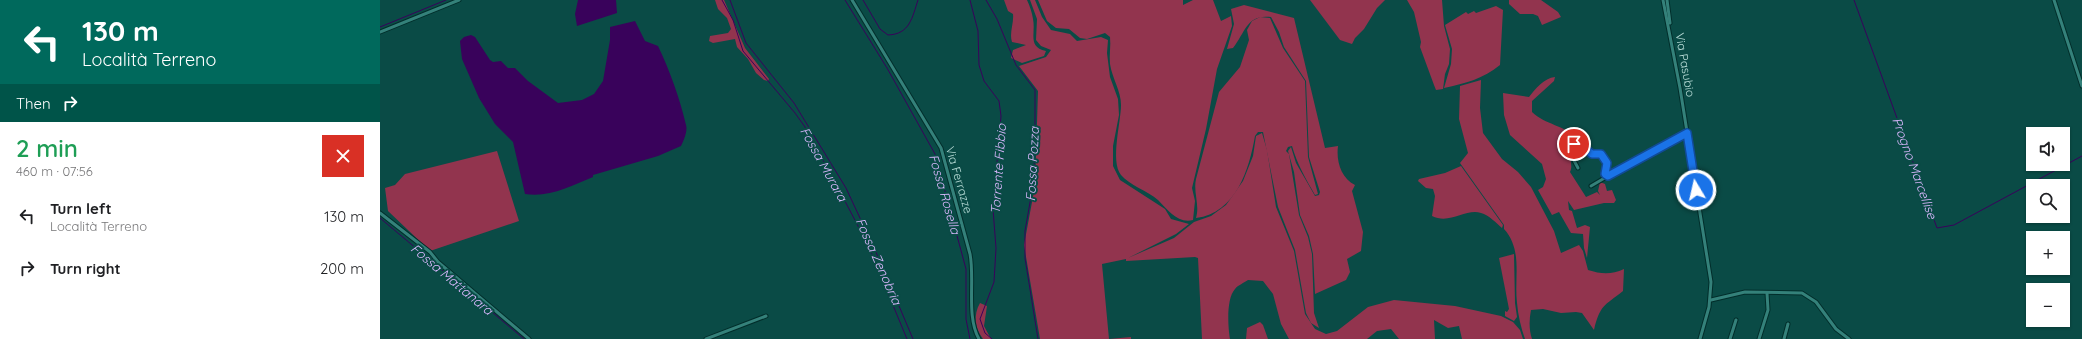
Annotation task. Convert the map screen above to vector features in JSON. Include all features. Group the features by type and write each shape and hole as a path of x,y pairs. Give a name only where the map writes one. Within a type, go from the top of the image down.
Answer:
{"street":[{"path":"380,32 459,0"},
{"name":"Via Ferrazze","path":"852,0 941,148 970,254 973,270 974,328 980,339"},
{"name":"Via Pasubio","path":"1663,0 1687,133 1709,272 1711,300"},
{"path":"1667,0 1671,41"},
{"path":"2054,0 2082,86"},
{"path":"1591,186 1687,133"},
{"path":"1578,168 1569,152 1574,144 1579,144 1592,154 1601,154 1607,163 1605,174 1609,176"},
{"path":"380,213 430,252 438,262 529,339"},
{"path":"1700,339 1711,300 1745,292 1796,292 1807,295 1816,302 1836,329 1849,339"},
{"path":"1759,339 1768,310 1767,293"},
{"path":"706,339 766,316"},
{"path":"1730,339 1736,320"},
{"path":"1784,339 1788,324"}],"shaded area":[{"path":"578,0 616,0 617,13 577,26 575,14"},
{"path":"715,0 724,0 745,48 769,79 768,81 764,80 756,73 748,59 737,47 735,39 713,43 709,41 710,36 728,33 731,29 727,18 718,9"},
{"path":"1004,0 1027,0 1034,24 1034,43 1040,49 1046,51 1044,56 1022,63 1011,58 1013,50 1026,45 1012,42 1011,35 1013,14 1008,11"},
{"path":"1030,0 1035,0 1042,17 1051,30 1070,34 1077,41 1101,37 1108,40 1107,53 1110,77 1118,99 1119,115 1113,146 1113,166 1120,180 1165,209 1171,219 1189,224 1176,234 1128,258 1174,238 1194,222 1211,216 1226,205 1243,181 1253,156 1256,136 1262,133 1267,150 1276,207 1294,251 1305,314 1315,329 1326,334 1337,331 1368,307 1394,300 1455,306 1501,316 1513,322 1520,330 1523,339 1462,339 1459,326 1448,328 1434,320 1435,339 1399,339 1391,329 1377,331 1367,339 1289,339 1281,324 1273,294 1263,281 1248,280 1236,288 1230,299 1228,321 1230,339 1202,339 1198,258 1195,257 1126,261 1126,259 1102,264 1109,339 1040,339 1024,245 1035,186 1038,91 1019,66 1046,57 1051,50 1041,46 1036,40 1037,19"},
{"path":"1038,0 1183,0 1183,5 1193,0 1213,0 1221,21 1231,16 1232,26 1217,69 1206,129 1192,188 1195,201 1193,220 1188,221 1178,218 1154,197 1124,179 1118,169 1116,151 1121,100 1110,64 1110,37 1105,33 1087,39 1080,38 1069,29 1056,28 1047,21"},
{"path":"1310,0 1385,0 1377,8 1364,29 1355,38 1352,44 1340,40"},
{"path":"1407,0 1442,0 1444,26 1450,49 1449,64 1445,74 1443,89 1436,90 1420,47 1421,42 1414,12"},
{"path":"1509,0 1541,0 1558,12 1561,17 1542,25 1538,16 1533,14 1520,14 1509,4"},
{"path":"1244,5 1294,18 1325,148 1338,146 1340,168 1346,178 1355,185 1352,191 1363,232 1361,251 1347,259 1350,272 1346,280 1315,294 1313,254 1309,236 1300,215 1294,172 1288,151 1291,147 1296,163 1315,196 1319,195 1320,192 1309,157 1306,81 1284,47 1279,32 1271,17 1257,18 1252,21 1244,30 1233,48 1227,49 1234,24 1231,9"},
{"path":"1496,6 1503,10 1500,65 1481,77 1444,88 1451,64 1452,49 1445,25 1466,12 1468,14 1474,11 1476,13"},
{"path":"1260,17 1270,18 1283,48 1305,81 1308,157 1318,194 1315,195 1305,177 1296,159 1292,146 1288,147 1286,151 1289,154 1299,215 1308,237 1312,254 1314,313 1319,328 1311,323 1306,313 1295,250 1278,207 1263,132 1258,132 1255,136 1244,176 1231,199 1221,208 1210,214 1196,218 1197,208 1195,184 1219,92 1240,67 1249,40 1247,30 1252,21"},
{"path":"635,21 645,41 658,46 667,65 681,105 686,127 685,136 681,146 658,156 593,175 593,177 551,193 534,195 525,194 513,142 495,124 479,98 462,59 460,41 464,37 471,35 475,37 490,60 493,62 501,61 508,68 515,68 528,81 558,103 582,100 594,94 603,81 610,40 610,27"},
{"path":"1555,77 1554,81 1532,101 1532,112 1543,120 1573,134 1578,139 1578,141 1570,147 1572,149 1570,155 1570,172 1586,197 1597,192 1600,195 1598,191 1600,182 1605,184 1607,191 1612,190 1616,200 1614,203 1604,203 1574,210 1568,201 1569,210 1572,211 1577,228 1585,225 1590,227 1587,258 1584,248 1583,234 1571,233 1559,212 1552,215 1538,190 1543,187 1546,179 1542,164 1510,135 1504,115 1503,93 1529,97 1537,87 1547,79"},
{"path":"1481,80 1480,108 1483,133 1502,159 1518,172 1531,187 1554,231 1561,253 1579,245 1583,251 1588,270 1606,273 1624,269 1623,291 1607,303 1598,315 1594,330 1582,313 1561,313 1543,309 1531,310 1530,332 1532,339 1525,339 1517,308 1516,255 1514,246 1504,229 1504,225 1460,163 1468,153 1459,119 1460,86"},
{"path":"497,151 519,221 430,251 388,211 385,188 395,185 405,174"},
{"path":"1461,166 1503,225 1502,228 1490,217 1481,213 1475,212 1445,219 1432,216 1435,196 1433,189 1426,188 1418,181 1419,179 1445,173"},
{"path":"1514,254 1515,303 1517,317 1514,321 1505,316 1505,311 1507,312 1509,309 1499,258"},
{"path":"980,303 987,306 984,326 991,339 983,339 978,330 976,312"},
{"path":"1260,322 1263,325 1268,339 1246,339 1247,328"},
{"path":"1131,337 1131,339 1109,339"}],"waterway":[{"path":"380,27 446,0"},
{"name":"Fossa Murara","path":"722,0 733,20 743,51 795,113 805,127 809,138 826,165 868,245 907,339"},
{"name":"Fossa Zenobria","path":"730,0 746,43 794,103 846,188 880,261 913,339"},
{"name":"Fossa Rosella","path":"845,0 887,68 935,154 966,269 966,319 970,339"},
{"name":"Torrente Fibbio","path":"863,0 880,29 888,35 901,32 906,28 912,19 918,0"},
{"name":"Torrente Fibbio","path":"970,0 978,31 979,65 984,81 999,101 1001,116 993,209 996,248 994,282 980,319 985,333 992,339"},
{"name":"Fossa Pozza","path":"986,0 997,19 1016,65 1035,90 1035,154 1032,191 1025,231 1025,258 1038,339"},
{"name":"Progno Marcellise","path":"1854,0 1937,228 1954,225 2082,156"},
{"name":"Fossa Mattanara","path":"380,218 524,339"}],"route":[{"path":"1574,144 1579,144 1594,155 1601,154 1607,163 1605,174 1608,176 1684,133 1687,133 1696,190"}]}
